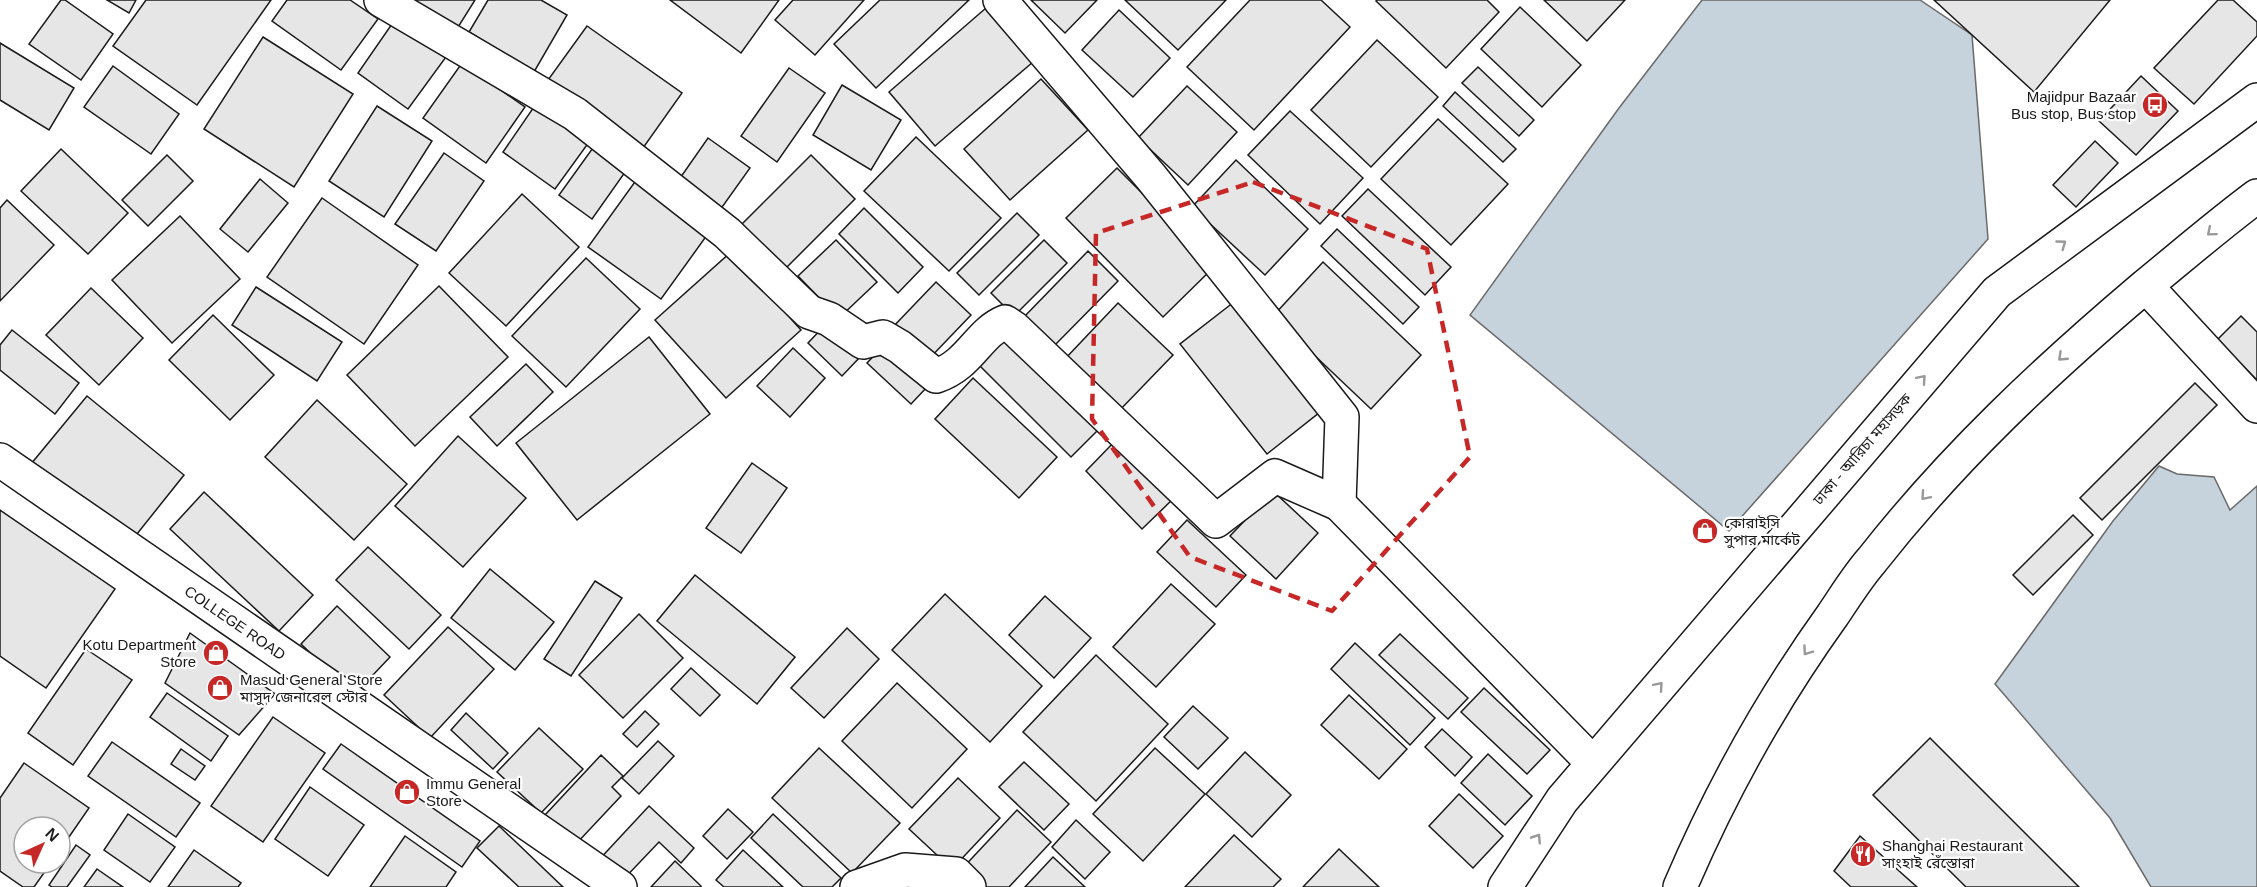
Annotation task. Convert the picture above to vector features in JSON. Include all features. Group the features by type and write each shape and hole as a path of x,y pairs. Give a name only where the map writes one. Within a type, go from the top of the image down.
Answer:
{"main road":[{"path":"381,0 575,114 727,233 809,312 829,319 863,342 883,337 900,347 936,376 947,373 961,363 996,326 1005,322 1014,328 1216,521 1275,477 1339,504 1593,763"},
{"path":"1000,0 1151,177 1342,417 1339,504"},
{"name":"ঢাকা - আরিচা মহাসড়ক","path":"1505,887 1562,800 1997,292 2257,100"},
{"path":"1680,887 1706,827 1747,748 1791,673 1871,561 1927,494 1988,429 2065,355 2257,195"},
{"path":"2146,286 2257,406"},
{"name":"COLLEGE ROAD","path":"0,460 620,887"},
{"path":"856,887 905,870 956,874 969,887"}],"highlighted area":[{"path":"1253,182 1427,249 1470,457 1332,611 1190,557 1092,419 1096,233"}],"shaded area":[{"path":"1702,0 1920,0 1972,35 1988,239 1729,531 1470,315 1619,108"},
{"path":"2159,466 2177,474 2214,477 2230,510 2257,486 2257,887 2151,887 2110,818 1995,684 2113,521"}],"building":[{"path":"61,0 65,0 113,34 81,80 29,44"},
{"path":"107,0 136,0 129,13"},
{"path":"146,0 271,0 197,105 113,46"},
{"path":"287,0 350,0 378,19 341,70 272,21"},
{"path":"402,0 475,0 455,32"},
{"path":"488,0 541,0 567,15 534,72 469,32"},
{"path":"670,0 779,0 741,53"},
{"path":"793,0 864,0 815,55 775,20"},
{"path":"880,0 969,0 876,88 834,44"},
{"path":"1031,0 1097,0 1065,33"},
{"path":"1125,0 1226,0 1178,50"},
{"path":"1250,0 1321,0 1350,27 1254,130 1187,67"},
{"path":"1377,0 1487,0 1499,12 1446,68"},
{"path":"1544,0 1625,0 1587,41"},
{"path":"1934,0 2110,0 2034,92"},
{"path":"2218,0 2233,0 2257,22 2257,36 2194,104 2154,68"},
{"path":"1520,7 1581,65 1542,107 1481,49"},
{"path":"986,8 1033,62 935,146 889,92"},
{"path":"1119,10 1170,58 1133,97 1082,50"},
{"path":"394,21 446,57 408,109 358,73"},
{"path":"587,26 682,93 643,148 548,80"},
{"path":"263,37 353,94 294,187 204,129"},
{"path":"1377,40 1438,97 1371,167 1311,110"},
{"path":"0,43 74,88 49,130 0,100"},
{"path":"462,63 525,107 486,163 423,118"},
{"path":"113,66 179,114 151,154 84,107"},
{"path":"1478,67 1534,120 1519,136 1462,83"},
{"path":"789,68 825,93 777,162 741,136"},
{"path":"2141,76 2178,111 2136,155 2099,121"},
{"path":"1041,79 1088,130 1010,200 964,149"},
{"path":"842,85 901,120 871,170 813,135"},
{"path":"1187,86 1237,132 1188,185 1138,138"},
{"path":"1455,92 1516,149 1503,162 1443,106"},
{"path":"538,101 592,138 555,189 503,152"},
{"path":"377,106 432,141 384,217 329,181"},
{"path":"1290,111 1363,178 1320,224 1248,155"},
{"path":"1438,119 1508,184 1451,245 1381,179"},
{"path":"916,137 1001,218 949,271 864,191"},
{"path":"708,138 750,168 720,210 678,181"},
{"path":"2095,141 2118,163 2076,207 2053,185"},
{"path":"595,145 628,168 592,219 559,195"},
{"path":"61,149 128,213 88,254 21,191"},
{"path":"444,153 484,181 436,251 395,224"},
{"path":"167,155 193,181 148,226 122,200"},
{"path":"811,155 855,199 785,269 741,225"},
{"path":"1236,160 1308,229 1265,275 1192,207"},
{"path":"1117,168 1215,266 1163,317 1066,218"},
{"path":"260,179 288,203 248,252 220,229"},
{"path":"637,179 710,231 661,299 588,247"},
{"path":"1368,189 1451,267 1425,295 1342,216"},
{"path":"522,194 579,247 506,326 449,273"},
{"path":"322,198 418,265 364,344 267,277"},
{"path":"7,200 54,245 0,301 0,208"},
{"path":"864,208 923,267 898,293 839,234"},
{"path":"1017,213 1039,235 979,295 957,273"},
{"path":"180,216 240,279 172,343 112,280"},
{"path":"1337,229 1419,307 1403,324 1321,246"},
{"path":"836,240 877,282 839,318 798,276"},
{"path":"1044,240 1067,263 1014,316 991,293"},
{"path":"1088,251 1118,281 1054,346 1024,317"},
{"path":"731,252 801,330 726,398 655,320"},
{"path":"586,258 640,309 566,387 512,336"},
{"path":"1323,262 1421,355 1371,409 1273,316"},
{"path":"936,282 971,315 926,362 891,329"},
{"path":"439,286 508,357 415,446 347,375"},
{"path":"256,287 342,342 317,381 232,325"},
{"path":"91,288 143,338 99,385 46,335"},
{"path":"1234,302 1320,412 1267,454 1180,344"},
{"path":"1118,303 1173,355 1118,412 1064,360"},
{"path":"213,315 274,375 230,420 169,360"},
{"path":"2241,316 2257,332 2257,380 2217,340"},
{"path":"826,324 861,356 842,376 808,343"},
{"path":"12,330 79,383 55,414 0,370 0,345"},
{"path":"1006,332 1101,427 1071,457 976,362"},
{"path":"649,337 710,414 577,520 516,443"},
{"path":"884,345 928,386 911,404 867,363"},
{"path":"793,348 825,378 790,417 757,386"},
{"path":"526,364 553,392 497,446 470,417"},
{"path":"973,378 1057,457 1019,498 935,419"},
{"path":"2195,383 2217,405 2102,520 2080,498"},
{"path":"87,396 184,475 129,544 31,464"},
{"path":"317,400 407,484 354,540 265,457"},
{"path":"458,436 526,498 463,567 395,506"},
{"path":"1116,440 1173,499 1142,529 1086,471"},
{"path":"752,463 787,488 741,553 706,528"},
{"path":"1273,491 1318,533 1276,579 1230,536"},
{"path":"204,492 313,595 279,631 170,529"},
{"path":"0,510 115,589 46,688 0,656"},
{"path":"2073,515 2093,535 2033,595 2013,575"},
{"path":"1187,520 1246,575 1216,607 1157,552"},
{"path":"368,547 441,615 409,649 336,580"},
{"path":"490,569 554,622 515,670 451,618"},
{"path":"695,575 795,657 757,704 657,621"},
{"path":"595,581 622,598 571,676 544,659"},
{"path":"1171,584 1215,624 1156,687 1113,647"},
{"path":"945,594 1042,686 990,742 892,650"},
{"path":"1045,596 1091,638 1054,678 1009,635"},
{"path":"337,606 390,657 354,695 301,644"},
{"path":"639,614 683,658 623,718 579,675"},
{"path":"448,627 494,669 430,738 384,695"},
{"path":"847,628 879,659 824,718 791,688"},
{"name":"Masud General Store মাসুদ জেনারেল স্টোর","path":"190,633 275,694 239,735 165,683"},
{"path":"1400,634 1468,698 1448,719 1379,655"},
{"path":"1355,643 1435,718 1410,745 1331,669"},
{"path":"86,649 132,680 73,765 28,733"},
{"path":"1096,655 1168,724 1096,801 1023,732"},
{"path":"691,668 720,695 700,716 671,689"},
{"path":"897,683 967,749 912,808 842,741"},
{"path":"1484,688 1550,750 1527,774 1461,712"},
{"path":"167,693 228,736 211,761 150,717"},
{"path":"1349,695 1407,749 1379,779 1321,725"},
{"path":"1193,706 1228,738 1198,769 1164,737"},
{"path":"645,711 659,724 637,747 623,734"},
{"path":"466,713 508,753 493,769 451,730"},
{"path":"273,717 325,753 263,842 211,806"},
{"path":"539,728 583,769 541,813 497,772"},
{"path":"1442,729 1472,757 1455,776 1425,747"},
{"path":"1930,738 2079,887 1966,887 1873,795"},
{"path":"658,741 674,756 639,794 622,778"},
{"path":"112,742 200,803 176,837 88,776"},
{"path":"341,744 480,841 462,867 323,769"},
{"path":"819,748 900,823 852,873 772,798"},
{"path":"1155,748 1205,794 1143,861 1093,814"},
{"path":"181,749 205,766 195,780 171,764"},
{"path":"1245,752 1291,795 1252,837 1206,794"},
{"path":"1488,754 1532,796 1505,825 1461,783"},
{"path":"601,755 623,776 612,787 621,796 576,844 545,815"},
{"path":"1024,762 1069,804 1044,830 999,787"},
{"path":"24,763 89,808 72,833 72,815 12,815 12,875 42,875 34,887 23,887 0,871 0,798"},
{"path":"958,778 1000,818 952,869 909,829"},
{"path":"310,787 364,825 328,876 275,839"},
{"path":"1459,794 1503,836 1473,868 1429,826"},
{"path":"649,806 694,848 681,863 659,842 619,884 596,863"},
{"path":"728,809 753,832 727,859 703,836"},
{"path":"1017,810 1051,842 1009,887 974,887 959,872"},
{"path":"128,814 175,847 150,882 104,850"},
{"path":"773,814 841,878 832,887 803,887 751,838"},
{"path":"1076,820 1110,852 1085,879 1052,847"},
{"path":"499,826 563,887 519,887 477,848"},
{"path":"1234,835 1281,879 1273,887 1185,887"},
{"path":"405,836 456,872 446,887 370,887"},
{"name":"Shanghai Restaurant সাংহাই রেঁস্তোরা","path":"1860,836 1917,887 1851,887 1834,871"},
{"path":"76,845 90,855 67,887 52,887 49,885 56,875 72,875 72,851"},
{"path":"1339,849 1379,887 1303,887"},
{"path":"194,850 241,883 238,887 168,887"},
{"path":"743,850 783,887 724,887 716,880"},
{"path":"1053,857 1085,887 1025,887"},
{"path":"675,861 701,886 701,887 651,887"},
{"path":"97,869 123,887 84,887"}],"place":[{"name":"Majidpur Bazaar Bus stop, Bus stop","path":"2155,105"},
{"name":"কোরাইসি সুপার মার্কেট","path":"1705,531"},
{"name":"Kotu Department Store","path":"216,653"},
{"name":"Masud General Store মাসুদ জেনারেল স্টোর","path":"220,688"},
{"name":"Immu General Store","path":"407,792"},
{"name":"Shanghai Restaurant সাংহাই রেঁস্তোরা","path":"1863,854"}]}
